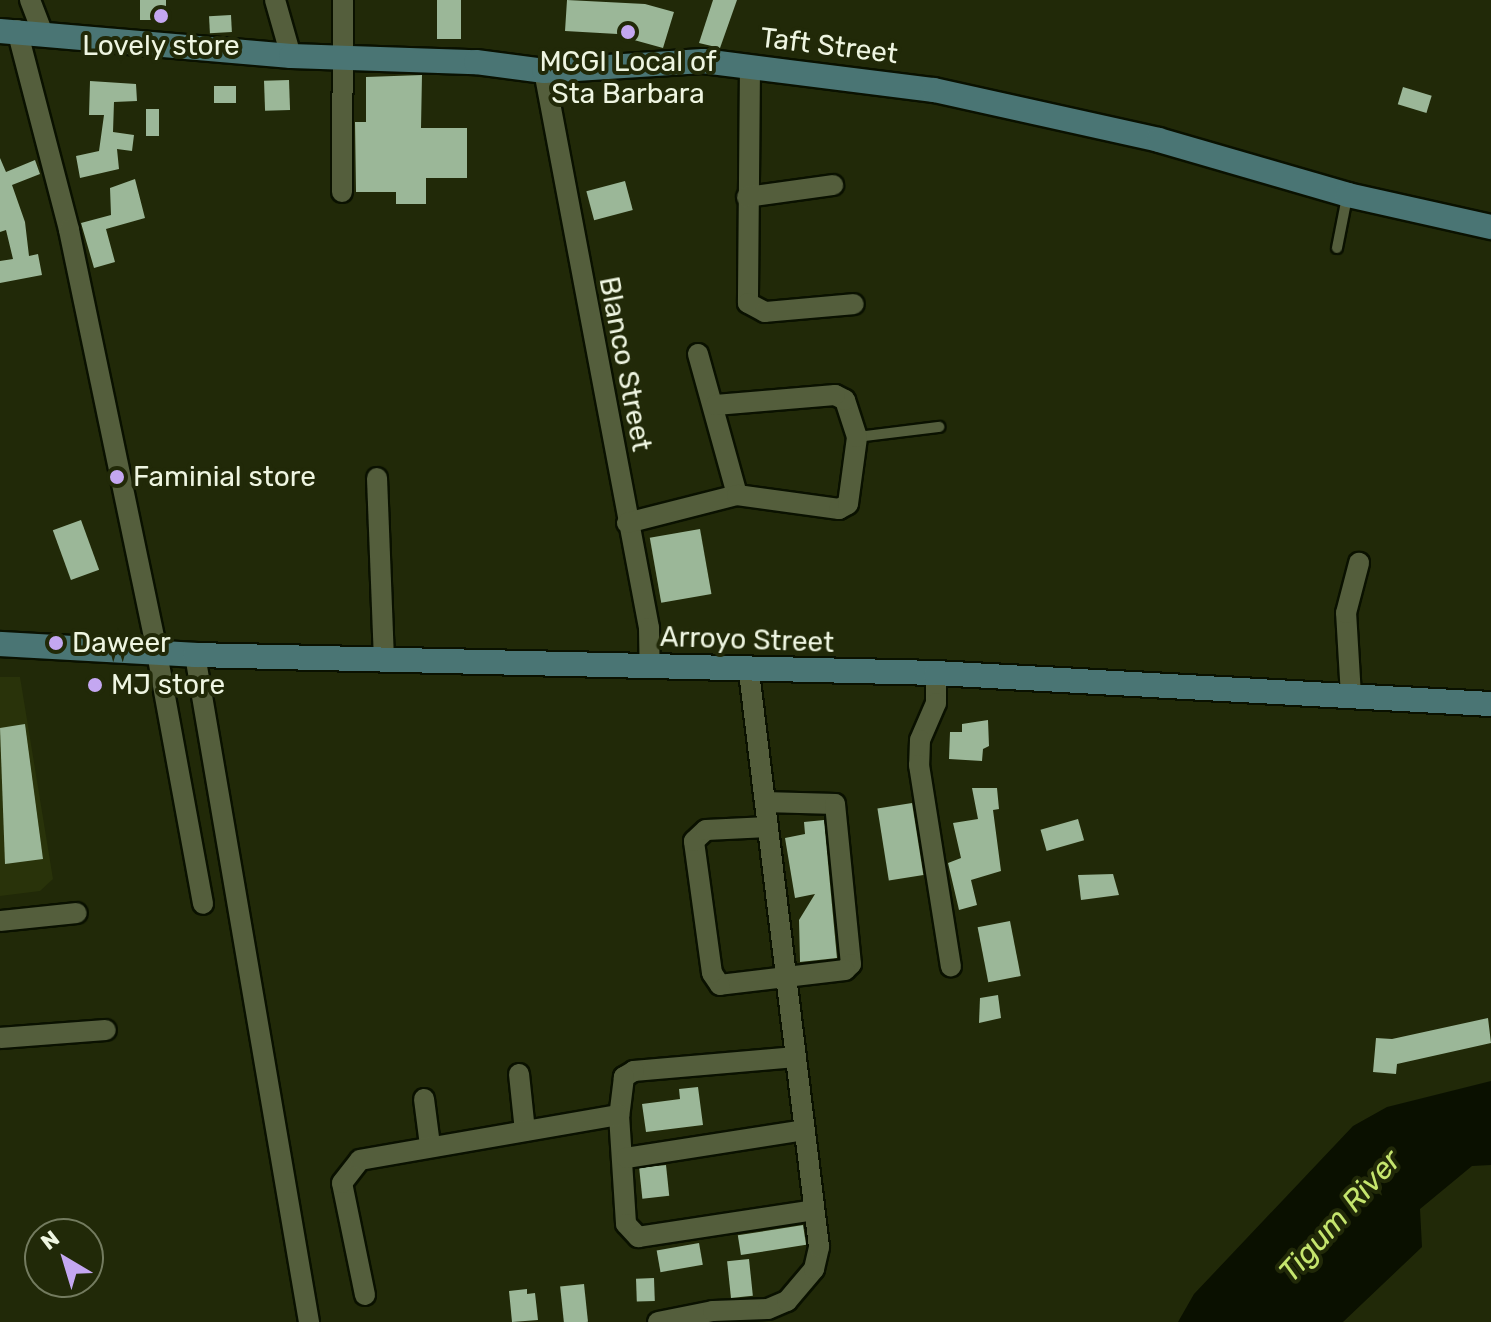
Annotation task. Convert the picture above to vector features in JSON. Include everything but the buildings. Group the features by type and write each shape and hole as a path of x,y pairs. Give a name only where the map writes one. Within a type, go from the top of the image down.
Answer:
{"street":[{"path":"30,0 20,31 69,230 157,653 203,904"},
{"path":"275,0 291,56"},
{"path":"342,192 346,57 343,0"},
{"path":"346,57 355,0"},
{"name":"Taft Street","path":"20,31 291,56 544,71 703,61 934,90 1159,140 1348,195 1491,227"},
{"path":"750,66 748,303 755,310 854,304"},
{"name":"Blanco Street","path":"544,71 649,628 650,667"},
{"path":"747,197 833,185"},
{"path":"698,354 715,405 737,495"},
{"path":"627,523 737,495 839,509 848,504 857,437 850,410 835,395 715,405"},
{"path":"377,478 384,660"},
{"path":"1351,696 1346,613 1360,577 1359,563"},
{"name":"Arroyo Street","path":"0,644 195,655 749,672 936,673 1491,704"},
{"path":"195,655 216,800 309,1322"},
{"path":"658,1322 768,1309 803,1285 819,1247 749,672"},
{"path":"936,673 936,703 920,740 919,765 951,966"},
{"path":"765,802 825,799 839,811 851,964 845,970 720,985 715,981 694,841 706,830 768,827"},
{"path":"183,805 216,800"},
{"path":"0,921 77,913"},
{"path":"0,1038 106,1030"},
{"path":"796,1057 634,1071 619,1089 619,1115 626,1158 626,1224 638,1237 814,1210"},
{"path":"519,1074 525,1131"},
{"path":"424,1099 430,1145"},
{"path":"365,1295 342,1183 347,1170 360,1160 430,1145 619,1115"},
{"path":"626,1158 804,1130"}],"lane":[{"path":"1337,248 1348,195"},
{"path":"857,437 939,427"}],"shaded area":[{"path":"0,677 20,677 53,879 40,891 0,896"}],"water":[{"name":"Tigum River","path":"1491,1081 1491,1165 1472,1166 1420,1209 1422,1247 1343,1322 1178,1322 1194,1294 1353,1126 1387,1107"}],"place":[{"name":"Lovely store","path":"161,16"},
{"name":"MCGI Local of Sta Barbara","path":"628,32"},
{"name":"Faminial store","path":"117,477"},
{"name":"Daweer","path":"56,643"},
{"name":"MJ store","path":"95,685"}]}
